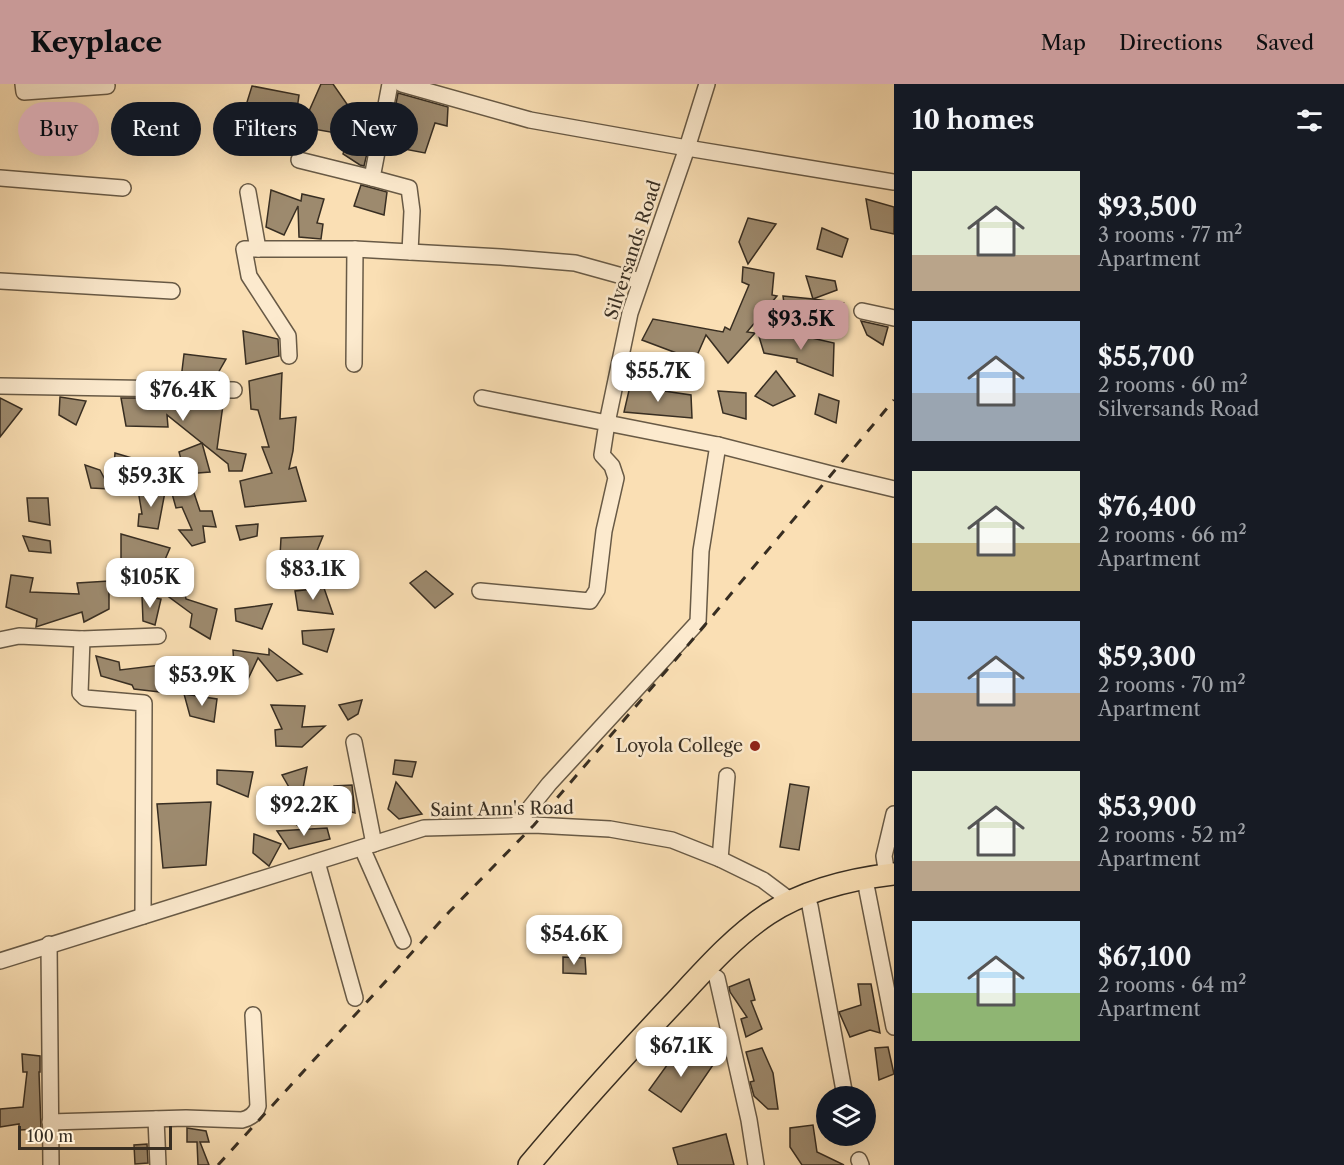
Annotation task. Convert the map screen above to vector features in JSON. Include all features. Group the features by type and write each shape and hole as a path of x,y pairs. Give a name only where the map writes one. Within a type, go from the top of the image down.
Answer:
{"highway":[{"path":"529,1165 615,1066 704,970 747,931 769,914 867,891 892,878"},
{"path":"546,1165 623,1077 741,951 800,906 809,893 830,887 892,878"}],"street":[{"path":"22,84 24,92 107,86"},
{"path":"372,178 390,84"},
{"path":"402,84 530,120 894,182"},
{"name":"Silversands Road","path":"480,591 590,601 597,590 604,531 616,478 612,466 602,454 630,313 707,84"},
{"path":"299,160 409,188 412,211 410,252"},
{"path":"0,178 123,188"},
{"path":"248,192 258,249"},
{"path":"289,356 288,336 249,276 244,249 355,249 501,257 575,263 640,281"},
{"path":"354,364 355,249"},
{"path":"0,281 171,291"},
{"path":"862,311 894,318"},
{"path":"0,386 234,390"},
{"path":"482,398 718,445 894,489"},
{"path":"517,824 549,784 698,622 701,551 718,445"},
{"path":"0,640 18,636 82,639 158,636"},
{"path":"82,639 80,693 85,698 144,703 144,916"},
{"path":"354,742 368,846 404,940"},
{"path":"720,859 727,776"},
{"path":"892,878 884,856 894,814"},
{"name":"Saint Ann's Road","path":"0,961 424,828 517,824 610,829 672,840 720,859 763,880 800,906"},
{"path":"317,862 355,998"},
{"path":"867,891 894,1027"},
{"path":"800,906 843,1086"},
{"path":"49,944 51,1165"},
{"path":"717,978 749,1120 756,1165"},
{"path":"50,1122 247,1119 258,1106 253,1015"},
{"path":"156,1119 158,1165"}],"building":[{"path":"321,84 333,84 346,102 330,102 330,132 318,130 318,102 313,102"},
{"path":"252,86 299,95 298,102 247,102"},
{"path":"398,93 448,107 447,126 435,123 425,153 418,152 418,102 396,102"},
{"path":"346,156 366,156 364,166"},
{"path":"361,185 387,192 384,215 354,206"},
{"path":"271,190 301,201 302,194 324,199 317,223 323,224 321,239 299,237 298,206 284,235 266,227"},
{"path":"866,199 894,207 894,234 871,229"},
{"path":"748,218 776,224 748,264 739,242"},
{"path":"822,228 848,239 842,257 817,249"},
{"path":"743,267 774,273 772,295 777,296 747,332 755,333 728,363 706,335 695,360 642,340 653,319 723,332 725,327 730,330 749,285 742,282"},
{"path":"806,276 835,281 837,290 813,299"},
{"path":"783,296 843,303 812,329 786,317"},
{"path":"861,321 888,327 883,345 867,335"},
{"path":"243,331 278,339 279,356 246,364"},
{"path":"758,333 812,338 834,343 833,376 797,362 797,359 764,353"},
{"path":"184,354 226,359 214,380 181,379"},
{"path":"776,371 795,396 773,406 755,396"},
{"path":"282,373 280,419 296,417 289,469 296,467 306,501 245,507 240,481 272,473 262,447 269,447 258,410 251,409 249,381"},
{"path":"630,386 691,395 692,418 624,412"},
{"path":"718,391 746,393 746,419 723,413"},
{"path":"819,394 839,401 836,423 815,414"},
{"path":"60,397 86,401 76,425 59,415"},
{"path":"0,398 22,409 0,437"},
{"path":"121,398 159,398 165,401 223,405 217,449 246,454 242,471 229,471 228,464 167,415 168,427 126,426"},
{"path":"202,443 210,472 185,474 179,452"},
{"path":"115,453 142,461 129,485 114,466"},
{"path":"85,465 100,470 110,489 91,488"},
{"path":"138,490 165,492 158,529 138,526 139,514 142,514"},
{"path":"171,490 193,490 200,511 212,511 216,527 203,526 205,542 192,546 179,530 192,530 182,507 176,508"},
{"path":"27,498 48,498 50,525 29,521"},
{"path":"258,524 257,536 240,540 236,526"},
{"path":"121,534 170,548 157,578 121,569"},
{"path":"23,536 50,541 51,553 29,551"},
{"path":"323,536 305,580 280,556 281,538"},
{"path":"426,571 453,594 435,608 410,583"},
{"path":"11,575 33,578 30,592 79,594 77,583 109,581 109,609 84,622 82,612 36,627 37,619 6,607"},
{"path":"165,578 183,583 186,599 217,609 210,639 190,627 192,614 165,594 167,593"},
{"path":"324,588 333,614 298,610 295,591"},
{"path":"142,596 161,599 155,625 143,621"},
{"path":"272,604 262,629 236,621 235,609"},
{"path":"334,629 327,652 303,644 302,631"},
{"path":"269,649 302,674 277,681 258,658 248,679 234,667 233,650 269,655"},
{"path":"96,656 119,662 120,670 169,664 168,693 134,689 132,685 101,676"},
{"path":"184,694 217,699 214,722 190,716"},
{"path":"362,700 358,714 348,720 339,705"},
{"path":"271,705 305,706 302,727 325,726 302,747 276,746 275,730 282,729"},
{"path":"395,760 416,762 412,777 393,774"},
{"path":"307,767 302,794 320,792 301,828 279,812 280,798 294,796 282,775"},
{"path":"217,770 253,772 248,797 217,784"},
{"path":"396,782 422,814 399,819 388,809"},
{"path":"790,784 809,787 799,850 780,847"},
{"path":"352,785 355,813 334,807 334,786"},
{"path":"211,802 206,865 163,868 157,804"},
{"path":"327,828 330,839 289,849 277,831"},
{"path":"254,834 281,844 269,866 253,853"},
{"path":"563,957 585,958 586,974 563,973"},
{"path":"749,979 755,1000 751,1001 762,1029 746,1037 741,1019 747,1017 729,987"},
{"path":"858,984 871,984 880,1033 870,1030 850,1037 839,1012 861,1005"},
{"path":"683,1043 703,1058 699,1060 700,1063 707,1061 713,1065 681,1112 649,1090"},
{"path":"888,1047 894,1074 879,1080 875,1048"},
{"path":"762,1048 773,1073 778,1109 768,1109 754,1096 750,1082 754,1081 746,1052"},
{"path":"22,1054 40,1056 41,1129 19,1130 19,1124 0,1127 0,1109 23,1107 27,1072 23,1072"},
{"path":"813,1125 817,1152 844,1165 802,1165 790,1147 790,1128"},
{"path":"187,1128 206,1131 209,1142 200,1142 209,1165 198,1165 197,1142 187,1142"},
{"path":"726,1134 734,1165 678,1165 673,1148"},
{"path":"147,1144 148,1163 135,1164 134,1145"}],"railway":[{"path":"218,1165 449,912 534,825 894,400"}],"place":[{"name":"Loyola College","path":"755,746"}]}
